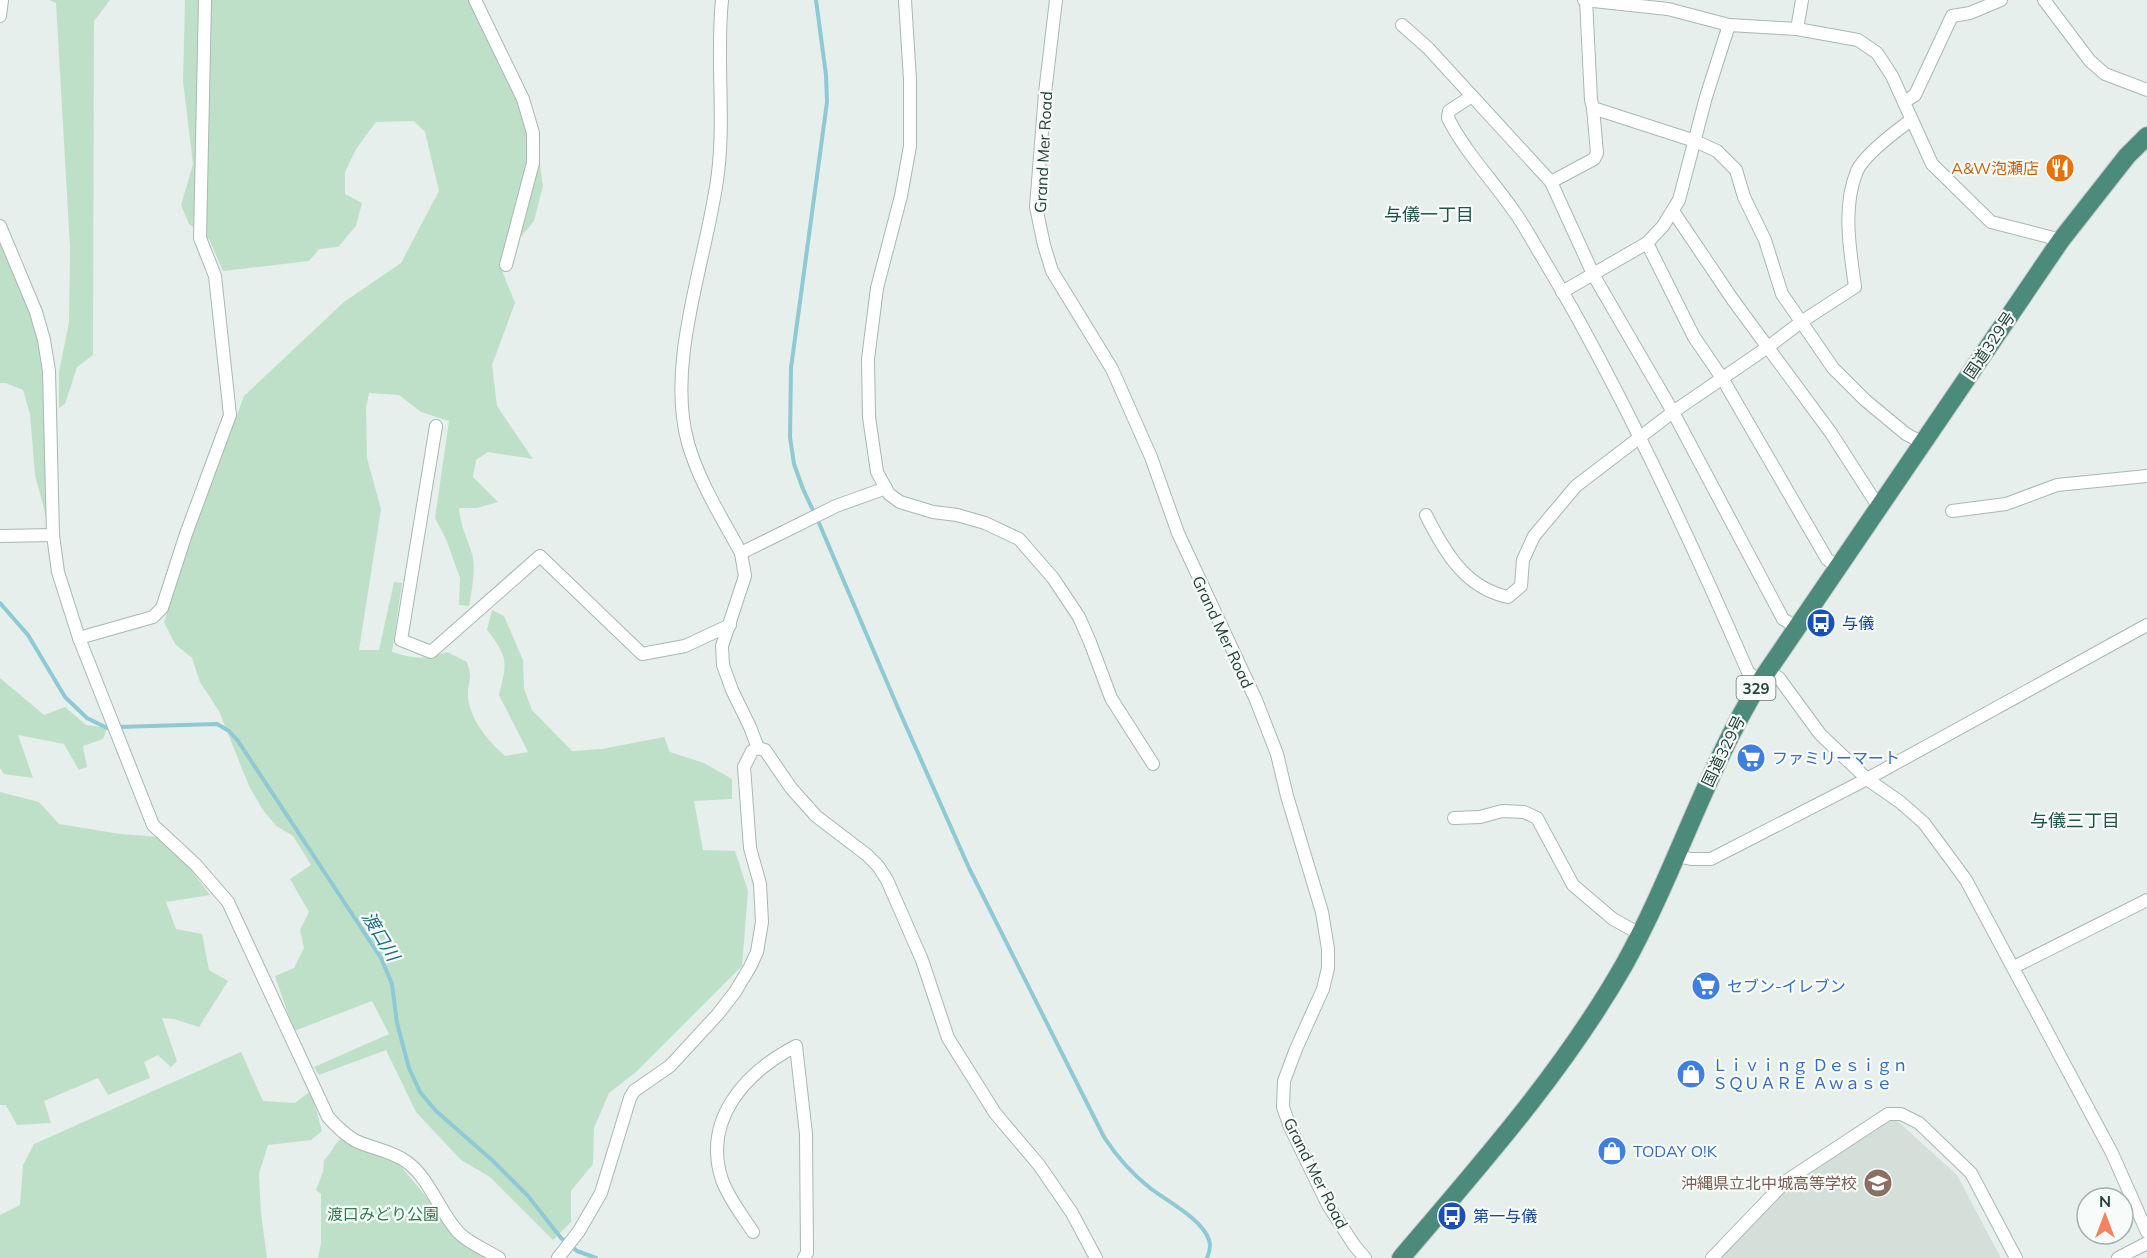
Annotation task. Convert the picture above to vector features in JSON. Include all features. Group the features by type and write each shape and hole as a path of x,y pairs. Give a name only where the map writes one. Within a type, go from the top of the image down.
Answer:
{"highway":[{"name":"国道329号","path":"1401,1258 1495,1149 1555,1072 1604,998 1658,900 1727,740 1763,676 2061,240 2127,156 2147,136"}],"street":[{"path":"0,16 2,0"},
{"path":"79,638 153,617 162,608 186,534 230,415 215,276 200,238 205,0"},
{"path":"475,0 523,99 533,134 533,162 506,265"},
{"path":"722,0 718,173 691,307 682,365 682,416 688,444 706,488 741,554 745,576 722,646 723,665 758,748"},
{"path":"905,0 910,80 910,146 901,196 877,288 868,359 869,417 877,472 889,494 900,502 985,523 1019,539 1053,578 1079,616 1111,698 1153,764"},
{"name":"Grand Mer Road","path":"1056,0 1045,93 1036,207 1044,245 1052,271 1112,369 1151,457 1178,533 1256,700 1277,754 1287,796 1322,912 1328,949 1328,968 1323,989 1284,1081 1283,1107 1290,1127 1328,1205 1365,1258"},
{"path":"1551,182 1594,159 1597,153 1591,100 1590,0 1668,9 1729,25 1797,29 1858,40 1877,53 1892,76 1932,164 1991,222 2061,240"},
{"path":"1797,29 1802,0"},
{"path":"1904,102 1915,95 1952,16 1970,13 2001,0"},
{"path":"2044,0 2090,61 2105,74 2147,90"},
{"path":"1402,25 1428,48 1551,182 1594,276 1673,412 1783,619 1796,627"},
{"path":"1562,292 1594,276 1647,243 1673,211 1679,200 1706,97 1729,25"},
{"path":"1473,96 1449,111 1448,118 1459,141 1527,230 1585,331 1639,436 1711,586 1748,672 1779,678 1820,734 1867,779 1900,802 1924,823 1966,880 2112,1153 2147,1232"},
{"path":"1593,108 1695,141 1717,151 1736,170 1744,197 1765,240 1782,294 1801,322 1833,368 1865,400 1906,434 1923,443"},
{"path":"1426,515 1440,543 1470,581 1495,595 1508,597 1521,586 1523,560 1534,537 1576,486 1639,436 1801,322 1855,287 1850,250 1849,205 1857,169 1884,140 1911,120"},
{"path":"1673,211 1733,300 1831,433 1878,506"},
{"path":"0,226 36,312 44,340 49,371 53,535 58,572 79,638 153,825 196,865 228,902 328,1117 341,1131 356,1141 390,1152 406,1161 421,1174 461,1235 499,1258"},
{"path":"1647,243 1694,336 1722,378 1827,559 1837,567"},
{"path":"436,426 401,640 431,652 540,556 642,654 685,646 730,625"},
{"path":"1952,511 2006,504 2057,486 2147,476"},
{"path":"741,554 836,506 886,488"},
{"path":"0,536 53,535"},
{"path":"1677,856 1691,859 1711,858 1867,779 2147,625"},
{"path":"562,1253 579,1231 601,1193 634,1091 670,1066 718,1014 735,992 757,952 762,922 760,884 750,848 744,765 752,751 758,748 765,750 791,788 816,816 878,866 887,880 922,960 948,1038 995,1113 1039,1165 1072,1213 1096,1258"},
{"path":"1454,818 1480,817 1502,811 1524,812 1537,818 1573,885 1613,919 1640,934"},
{"path":"2014,967 2147,900"},
{"path":"753,1232 722,1180 718,1162 718,1135 724,1115 740,1090 759,1069 796,1046 806,1134 807,1253 804,1258"},
{"path":"1712,1258 1786,1181 1888,1114 1901,1114 1919,1123 1971,1173 2016,1258"},
{"path":"2118,1258 2147,1243"}],"shaded area":[{"name":"沖縄県立北中城高等学校","path":"1892,1116 1957,1175 2001,1258 1721,1258 1783,1192"}],"green space":[{"path":"49,0 110,0 94,21 93,355 77,367 65,404 59,408 59,372 69,322 70,247 56,3"},
{"path":"185,0 468,0 516,99 538,151 543,186 534,221 499,263 515,303 492,365 497,406 533,459 488,452 476,460 473,477 498,502 477,508 459,508 474,567 469,606 459,605 460,578 446,539 435,518 449,421 421,412 399,395 369,393 366,408 367,458 381,509 359,650 379,650 394,582 402,583 392,652 419,658 447,652 467,662 470,674 468,700 479,727 505,756 528,752 499,695 505,667 503,654 487,630 492,610 504,616 523,660 524,688 532,710 572,751 602,749 664,737 670,752 704,763 732,779 732,799 694,801 703,850 735,851 748,891 742,966 636,1072 609,1093 594,1128 593,1164 571,1191 571,1222 553,1240 490,1177 461,1160 416,1112 386,1050 319,1075 314,1067 389,1034 372,1001 294,1031 275,976 294,968 304,948 300,930 309,912 290,879 311,865 293,836 276,826 263,810 249,786 219,711 200,682 192,658 175,644 164,622 195,527 244,396 344,302 401,263 439,191 425,132 414,121 376,122 356,149 345,172 345,194 362,203 356,226 338,247 319,249 309,261 223,271 209,239 189,224 181,205 193,164 183,81"},
{"path":"0,241 31,315 41,356 47,520 35,475 30,414 23,390 0,383"},
{"path":"0,678 44,715 65,707 86,725 107,728 103,739 83,746 87,767 79,770 64,744 18,735 33,778 4,774 0,768"},
{"path":"0,792 39,802 59,824 120,834 159,837 189,867 210,895 166,902 176,929 202,934 209,970 228,981 199,1027 174,1019 162,1018 177,1061 171,1067 158,1055 144,1062 150,1078 108,1095 98,1078 44,1101 51,1123 17,1125 6,1105 0,1105"},
{"path":"241,1052 263,1101 295,1103 311,1091 322,1131 311,1140 268,1145 259,1174 267,1258 0,1258 0,1215 20,1205 23,1165 34,1144"},
{"name":"渡口みどり公園","path":"340,1139 398,1163 459,1236 487,1258 318,1258 321,1243 321,1194 316,1190 323,1172 324,1160"}],"waterway":[{"path":"816,0 826,75 827,102 791,368 790,437 794,464 969,868 1104,1137 1137,1177 1192,1218 1205,1232 1210,1242 1207,1258"},
{"name":"渡口川","path":"0,603 28,635 65,697 87,718 107,728"},
{"name":"渡口川","path":"118,727 217,724 229,731 238,741 381,958 392,984 397,1023 409,1068 420,1092 436,1111 492,1160 528,1196 561,1238 577,1251 596,1258"}],"place":[{"name":"A&W泡瀬店","path":"2060,168"},
{"name":"与儀","path":"1821,623"},
{"name":"ファミリーマート","path":"1751,758"},
{"name":"セブン-イレブン","path":"1706,986"},
{"name":"Ｌｉｖｉｎｇ Ｄｅｓｉｇｎ ＳＱＵＡＲＥ Ａｗａｓｅ","path":"1691,1074"},
{"name":"TODAY O!K","path":"1612,1151"},
{"name":"沖縄県立北中城高等学校","path":"1878,1183"},
{"name":"第一与儀","path":"1452,1216"}],"district":[{"name":"与儀一丁目","path":"1429,214"},
{"name":"与儀三丁目","path":"2075,820"}]}
